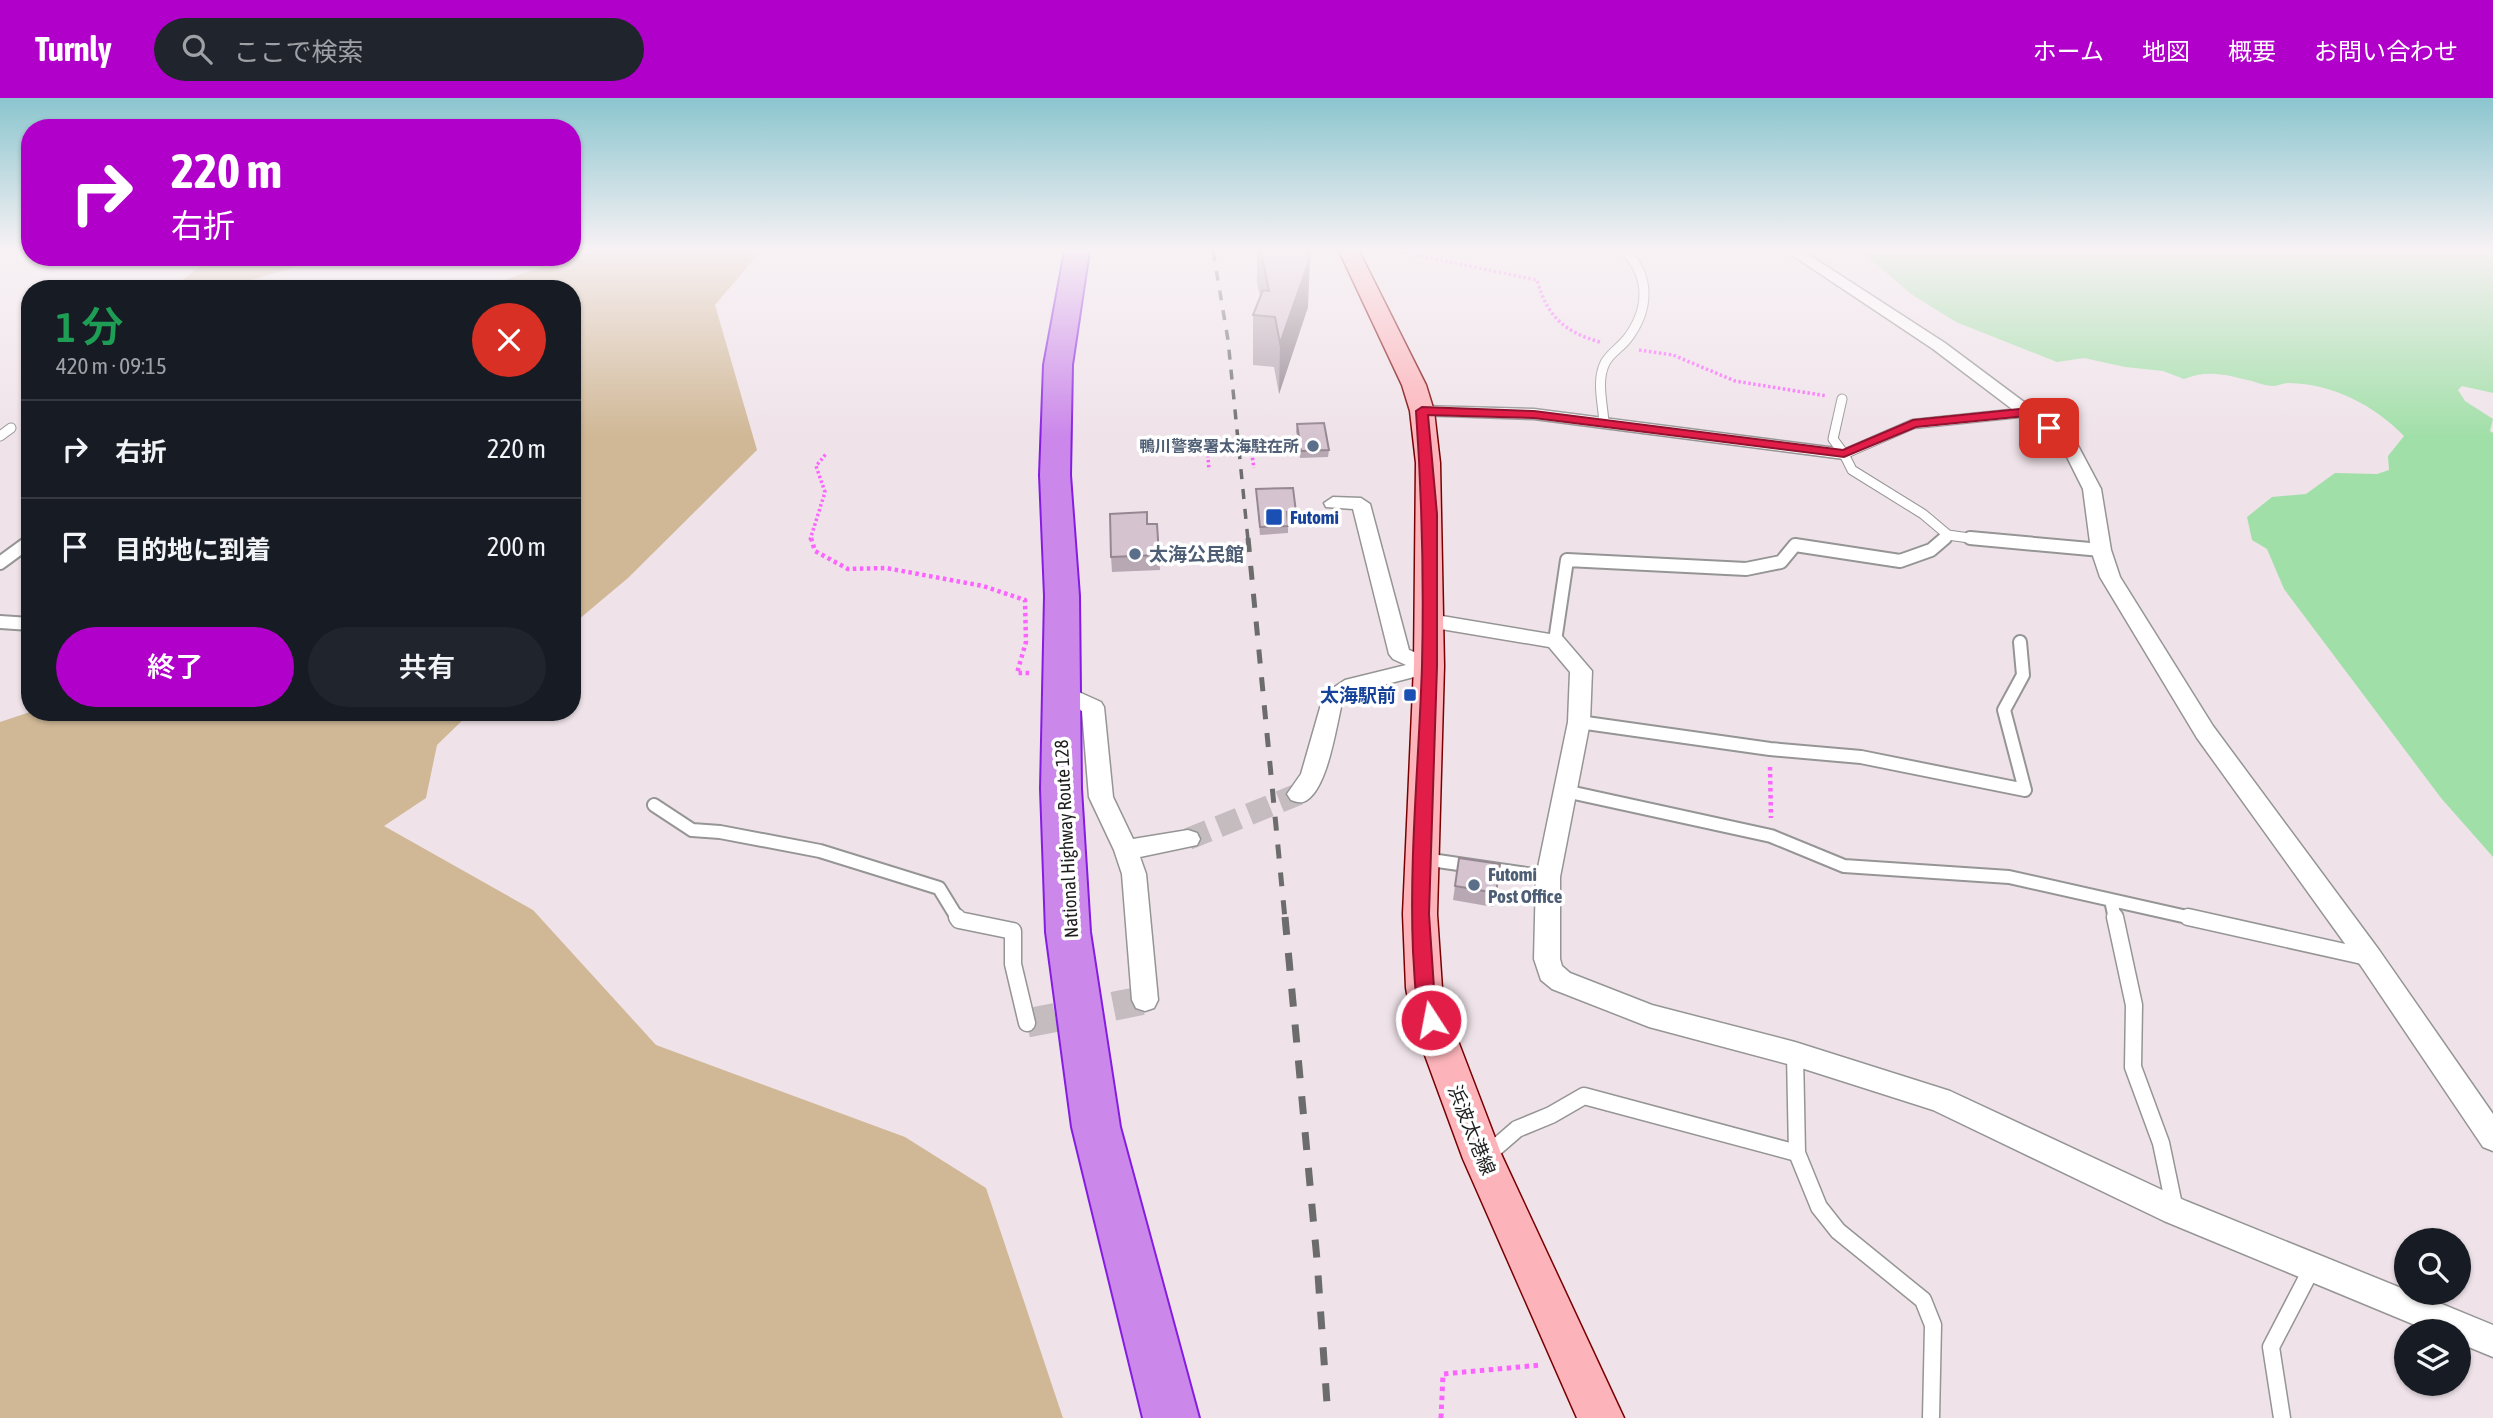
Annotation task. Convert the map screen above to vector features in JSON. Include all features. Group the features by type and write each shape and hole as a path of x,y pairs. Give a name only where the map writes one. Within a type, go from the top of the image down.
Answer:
{"highway":[{"name":"National Highway Route 128","path":"1067,313 1058,365 1055,475 1062,596 1060,789 1068,932 1096,1127 1171,1418"}],"main road":[{"name":"浜波太港線","path":"1380,313 1403,360 1422,411 1430,514 1429,666 1420,914 1424,988 1442,1054 1483,1159 1573,1362 1601,1418"}],"street":[{"path":"1888,313 1939,346 2069,444 2092,489 2101,550 2110,577 2205,732 2370,958 2493,1138"},
{"path":"1422,411 1534,414 1844,454"},
{"path":"1333,503 1361,504 1400,654 1429,666"},
{"path":"1430,621 1555,641 1581,671 1579,723 1548,877 1547,959 1550,972 1560,981 1650,1016 1795,1054 1940,1100 2175,1211 2493,1341"},
{"path":"1298,794 1312,776 1332,699 1353,685 1429,666"},
{"path":"1061,682 1093,706 1101,796 1134,874 1145,1000"},
{"path":"1126,850 1188,839"}],"lane":[{"path":"1604,423 1602,370 1613,350 1626,340 1639,313"},
{"path":"1842,399 1833,439 1852,470 1923,514 1948,535 2101,550"},
{"path":"1844,454 1913,424 2029,412"},
{"path":"0,436 11,428"},
{"path":"1555,641 1567,560 1746,569 1781,562 1795,545 1900,561 1931,550 1948,535"},
{"path":"0,563 21,548"},
{"path":"0,622 21,623"},
{"path":"1579,723 1770,749 1861,757 2025,790 2004,710 2024,675 2020,642"},
{"path":"1565,791 1771,836 1844,866 2009,877 2370,958"},
{"path":"654,805 692,830 720,832 820,851 939,888 959,920 1013,931 1013,964 1027,1023"},
{"path":"1424,859 1548,877"},
{"path":"2111,900 2134,1005 2133,1067 2161,1143 2175,1211"},
{"path":"1795,1054 1797,1153 1819,1207 1838,1231 1923,1300 1933,1325 1931,1418"},
{"path":"1483,1159 1517,1129 1551,1115 1584,1096 1797,1153"},
{"path":"2282,1418 2271,1348 2312,1268"}],"path":[{"path":"1209,470 1207,445 1250,443 1254,468"},
{"path":"826,454 816,466 825,492 810,541 814,551 848,569 886,568 983,586 1025,600 1026,642 1017,673 1061,682"},
{"path":"1770,749 1771,836"},
{"path":"1441,1418 1443,1374 1573,1362"}],"shaded area":[{"path":"581,313 717,313 757,450 628,578 581,617"},
{"path":"1941,313 2493,313 2493,393 2462,386 2458,390 2465,401 2493,419 2490,431 2493,433 2493,857 2441,798 2284,589 2267,549 2252,540 2247,517 2272,497 2306,494 2335,473 2377,474 2389,470 2388,456 2404,436 2366,406 2321,387 2289,383 2271,386 2218,374 2201,374 2184,379 2163,371 2125,367 2084,358 2057,362 1956,322"},
{"path":"21,715 21,721 462,721 437,745 426,798 384,826 533,910 656,1045 905,1137 986,1188 1063,1418 0,1418 0,722"}],"building":[{"path":"1254,313 1291,313 1280,343 1275,317 1253,315"},
{"path":"1324,423 1329,450 1301,451 1297,424"},
{"path":"1293,488 1296,512 1287,512 1288,526 1260,527 1256,489"},
{"name":"太海公民館","path":"1147,512 1147,524 1157,524 1159,555 1111,557 1110,514"},
{"path":"1459,858 1500,864 1496,893 1455,886"}],"tunnel":[{"path":"1188,839 1299,794"},
{"path":"1027,1023 1145,1000"}],"railway":[{"path":"1223,313 1248,540"},
{"path":"1248,538 1285,919"},
{"path":"1285,917 1317,1260 1328,1418"}],"place":[{"name":"鴨川警察署太海駐在所","path":"1313,446"},
{"name":"Futomi","path":"1274,517"},
{"name":"太海公民館","path":"1135,554"},
{"name":"太海駅前","path":"1410,695"},
{"name":"Futomi Post Office","path":"1474,885"}],"route":[{"path":"1431,1020 1424,988 1420,914 1429,666 1430,514 1422,411 1534,414 1844,454 1913,424 2029,412 2049,428"}]}
